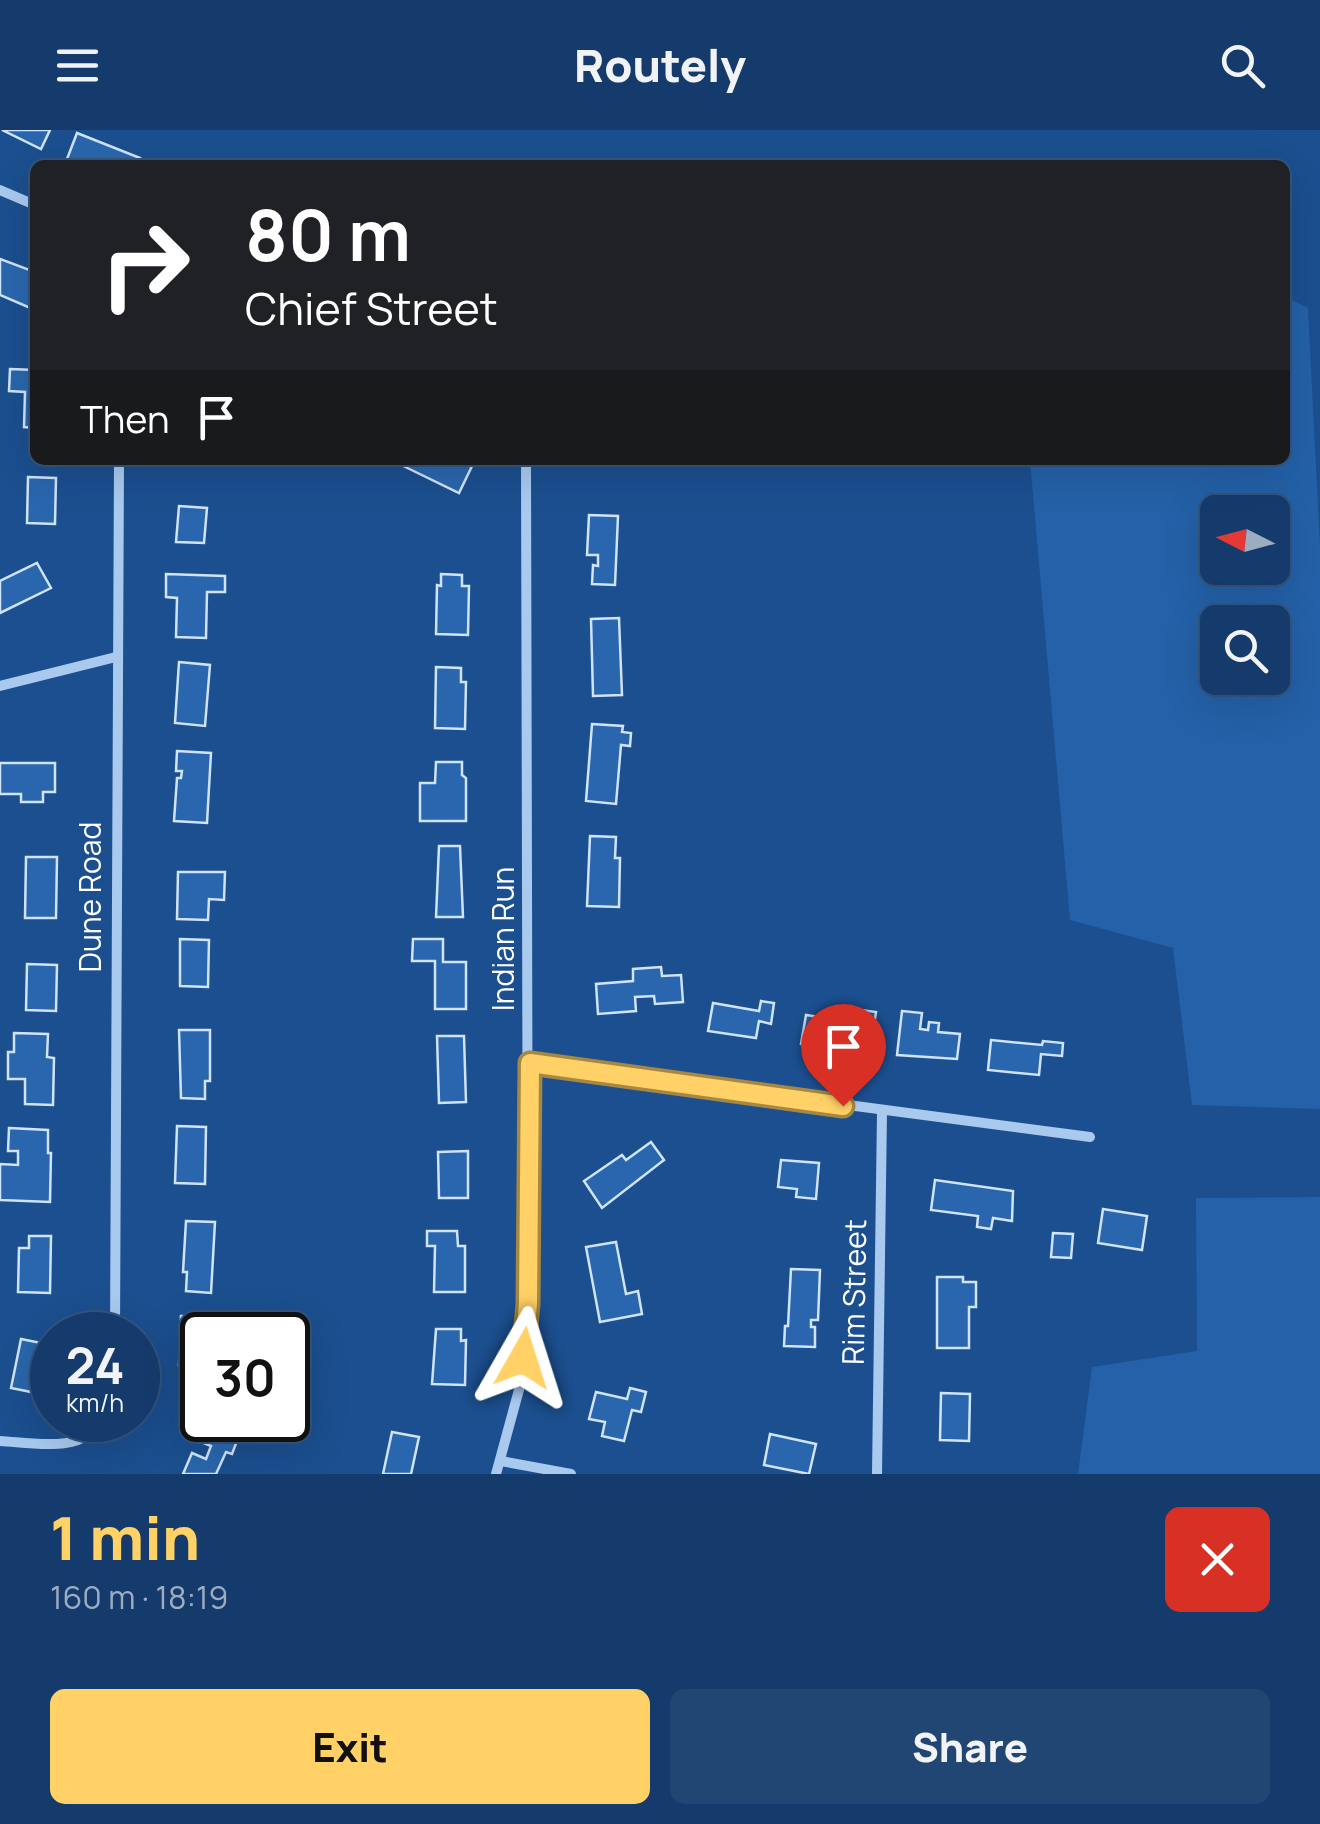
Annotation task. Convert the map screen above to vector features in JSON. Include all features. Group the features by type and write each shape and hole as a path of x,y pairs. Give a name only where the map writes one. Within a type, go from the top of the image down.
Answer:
{"street":[{"path":"0,190 30,203"},
{"name":"Dune Road","path":"115,1312 118,465"},
{"name":"Indian Run","path":"496,1474 520,1386 528,1304 526,465"},
{"path":"0,686 116,657"},
{"path":"530,1063 1090,1137"},
{"name":"Rim Street","path":"877,1474 882,1112"},
{"path":"0,1442 73,1442"},
{"path":"501,1461 571,1474"}],"shaded area":[{"path":"1290,299 1308,308 1320,546 1320,1109 1192,1105 1173,948 1070,920 1030,465 1290,465"},
{"path":"1320,1197 1320,1474 1078,1474 1092,1367 1197,1351 1196,1198"}],"building":[{"path":"2,130 50,130 41,149"},
{"path":"77,133 140,158 139,160 67,159"},
{"path":"0,259 30,270 30,308 0,295"},
{"path":"10,369 30,370 30,428 24,427 25,392 9,391"},
{"path":"401,465 472,466 459,493"},
{"path":"28,477 56,478 55,524 27,523"},
{"path":"179,506 207,508 204,543 176,542"},
{"path":"589,515 618,516 615,585 592,584 598,555 587,555"},
{"path":"37,563 51,588 0,613 0,581"},
{"path":"166,574 225,576 225,592 207,592 206,638 176,637 177,598 166,597"},
{"path":"441,574 462,575 462,586 469,586 468,635 436,634 437,585 441,586"},
{"path":"619,618 622,695 593,696 591,619"},
{"path":"179,662 210,665 205,726 175,723"},
{"path":"436,667 461,668 461,682 466,682 465,729 435,728"},
{"path":"592,724 623,726 622,732 631,733 630,746 621,745 616,804 586,801"},
{"path":"177,751 211,753 207,823 174,821 177,778 181,778 182,771 176,771"},
{"path":"436,762 462,762 466,821 420,821 420,783 435,783"},
{"path":"0,763 55,763 55,792 43,792 43,802 21,802 21,794 0,794"},
{"path":"590,836 616,837 615,858 620,858 619,907 587,906"},
{"path":"439,846 460,846 463,917 436,917"},
{"path":"26,857 57,857 56,918 25,918"},
{"path":"178,872 225,872 224,900 209,899 208,920 177,919"},
{"path":"180,939 209,940 208,987 180,986"},
{"path":"413,939 443,939 443,962 466,962 466,1009 435,1009 435,961 412,961"},
{"path":"27,964 57,965 56,1011 26,1010"},
{"path":"661,967 662,976 681,975 683,1002 655,1004 654,996 635,997 636,1011 598,1014 596,984 633,981 633,969"},
{"path":"761,1001 774,1003 771,1024 759,1021 756,1038 708,1031 713,1003 759,1011"},
{"path":"854,1009 876,1012 870,1054 801,1044 806,1015 852,1022"},
{"path":"902,1011 922,1013 920,1029 928,1030 929,1022 939,1023 938,1032 960,1034 957,1059 897,1055"},
{"path":"179,1030 210,1030 210,1081 205,1081 205,1099 181,1098"},
{"path":"14,1033 48,1034 47,1057 54,1058 53,1105 25,1104 25,1079 8,1079 8,1052 14,1052"},
{"path":"437,1036 464,1036 466,1102 439,1103"},
{"path":"991,1040 1063,1043 1062,1056 1041,1054 1039,1075 988,1070"},
{"path":"177,1126 206,1127 205,1184 175,1183"},
{"path":"9,1128 48,1130 50,1202 0,1200 0,1164 18,1165 18,1151 8,1151"},
{"path":"651,1142 664,1160 602,1208 584,1181 622,1155 626,1160"},
{"path":"468,1151 468,1198 439,1198 438,1152"},
{"path":"781,1160 819,1163 816,1199 796,1197 797,1189 778,1187"},
{"path":"935,1180 1013,1191 1012,1221 993,1218 991,1229 977,1227 978,1216 931,1210"},
{"path":"1103,1209 1147,1216 1142,1250 1098,1243"},
{"path":"186,1221 215,1222 211,1293 186,1291"},
{"path":"427,1231 457,1231 458,1246 465,1246 465,1292 434,1292 435,1246 427,1246"},
{"path":"1053,1233 1073,1234 1071,1258 1051,1257"},
{"path":"29,1236 51,1236 50,1293 18,1292 19,1248 29,1248"},
{"path":"616,1242 626,1294 638,1291 642,1314 600,1322 586,1247"},
{"path":"791,1269 820,1270 818,1320 811,1320 815,1347 784,1346"},
{"path":"937,1277 963,1277 963,1282 976,1282 976,1307 969,1307 969,1348 937,1348"},
{"path":"436,1329 461,1329 461,1341 466,1340 465,1385 432,1384"},
{"path":"21,1339 30,1341 30,1392 11,1388"},
{"path":"630,1388 646,1392 641,1412 632,1410 624,1441 602,1436 605,1422 589,1419 596,1392 627,1399"},
{"path":"941,1393 970,1394 969,1441 940,1440"},
{"path":"392,1432 419,1437 411,1474 383,1474"},
{"path":"770,1434 816,1444 809,1474 764,1465"},
{"path":"201,1442 237,1442 232,1454 226,1452 216,1474 183,1474 192,1453 206,1459 211,1446"}],"route":[{"path":"523,1358 528,1304 530,1063 843,1106"}]}
